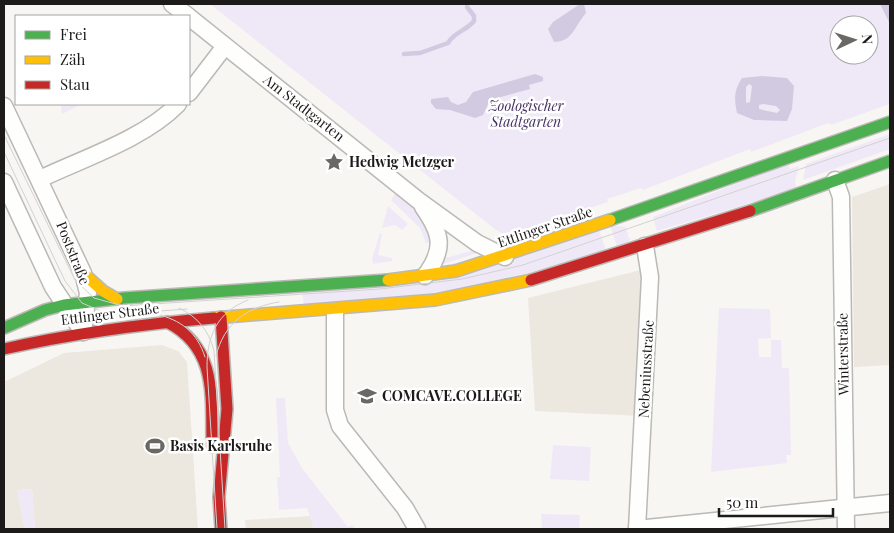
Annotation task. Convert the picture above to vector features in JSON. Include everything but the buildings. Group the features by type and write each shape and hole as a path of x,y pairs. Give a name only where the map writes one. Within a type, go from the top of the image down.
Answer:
{"main road":[{"name":"Ettlinger Straße","path":"4,328 46,310 87,302 346,284 456,271 505,257 890,122"},
{"name":"Ettlinger Straße","path":"4,349 83,332 221,317 335,310 437,300 512,285 642,235 835,180 890,161"},
{"name":"Nebeniusstraße","path":"635,211 642,235"},
{"path":"83,273 103,291 117,299"},
{"path":"195,294 212,304 221,317 227,410 220,497 221,529"},
{"path":"166,322 176,325 192,338 202,352 207,367 213,464 220,497"}],"street":[{"name":"Am Stadtgarten","path":"172,4 186,15"},
{"name":"Am Stadtgarten","path":"190,19 419,201 477,243 505,257"},
{"path":"190,92 225,46"},
{"path":"40,179 137,133 158,121 177,105"},
{"name":"Poststraße","path":"4,106 83,273 88,293 83,332"},
{"name":"Winterstraße","path":"835,180 841,197 846,529"},
{"path":"4,182 46,274 83,332"},
{"name":"Am Stadtgarten","path":"419,201 432,220 439,245 434,263 425,276"},
{"name":"Nebeniusstraße","path":"637,529 650,277 642,235"},
{"path":"335,310 335,410 340,426 405,508 417,529"},
{"path":"637,529 890,503"}],"shaded area":[{"path":"580,4 584,4 586,13 573,32 565,39 554,42 548,29 553,22"},
{"path":"880,4 890,4 890,24"},
{"path":"535,74 543,77 543,81 529,85 530,89 490,100 483,115 475,118 450,110 436,109 431,103 431,99 448,97 451,102 458,105 466,102 473,92"},
{"path":"762,76 787,78 794,86 792,109 787,121 754,120 737,113 735,95 742,78","holes":["749,84 752,86 750,102 746,103 746,87","759,105 776,106 780,110 777,113 759,109"]},
{"path":"890,184 890,365 854,367 852,197"},
{"path":"649,268 642,416 535,411 528,298"},
{"path":"162,345 178,351 187,362 198,529 35,529 32,489 17,490 25,529 4,529 4,382 64,353"},
{"path":"311,516 314,529 246,529 245,520"}],"green space":[{"name":"Zoologischer Stadtgarten","path":"210,4 890,4 890,104 831,125 830,123 823,125 751,152 750,149 643,190 641,188 607,199 608,202 514,233 502,233"},
{"path":"61,105 80,105 62,114"},
{"path":"890,134 890,149 803,180 806,164"},
{"path":"788,163 790,169 799,166 795,182 797,189 657,231 653,217"},
{"path":"396,192 421,212 433,243 426,243 420,228 391,200"},
{"path":"388,206 408,224 402,230 395,225 382,228"},
{"path":"610,225 626,227 629,239 632,238 618,250"},
{"path":"599,229 607,254 453,291 304,305 302,291 353,287"},
{"path":"380,233 382,234 378,255 392,258 392,261 373,264 372,259"},
{"path":"475,250 478,253 443,264 445,258"},
{"path":"719,308 770,309 771,338 758,339 759,357 771,357 771,340 781,340 782,368 789,368 791,455 786,455 787,463 711,472"},
{"path":"276,398 285,398 288,443 302,468 348,527 352,525 356,529 314,529 307,508 279,510 277,477 280,477"},
{"path":"553,445 591,447 589,481 550,479"},
{"path":"32,489 35,529 25,529 17,490"},
{"path":"541,514 580,515 579,529 542,529"}],"waterway":[{"path":"404,54 420,53 448,43 453,36 474,21 474,16 467,7"}],"tram line":[{"path":"4,135 75,280 94,298 123,306 380,289 462,279 523,265 890,138"},
{"path":"4,152 65,281 82,303 105,313 119,314 187,309"},
{"path":"217,529 207,356 212,335 221,318 237,305 248,300"},
{"path":"216,356 225,334 238,318 267,304 279,302"},
{"path":"179,308 202,325 214,351 225,529"},
{"path":"156,314 173,320 187,328 202,348 205,357"}],"traffic: fast":[{"path":"610,220 890,122"},
{"path":"750,211 890,161"},
{"path":"4,328 45,310 64,305 124,298 388,280"}],"traffic: slow":[{"path":"388,280 456,271 610,220"},
{"path":"83,273 103,291 117,299"},
{"path":"214,318 435,300 531,280"}],"traffic: jam":[{"path":"531,280 750,211"},
{"path":"221,317 227,409 219,497 221,529"},
{"path":"4,349 56,338 109,330 214,318"},
{"path":"167,322 184,333 195,345 203,360 211,392 212,447"}],"place":[{"name":"Hedwig Metzger","path":"334,162"},
{"name":"COMCAVE.COLLEGE","path":"367,396"},
{"name":"Basis Karlsruhe","path":"155,446"}]}
